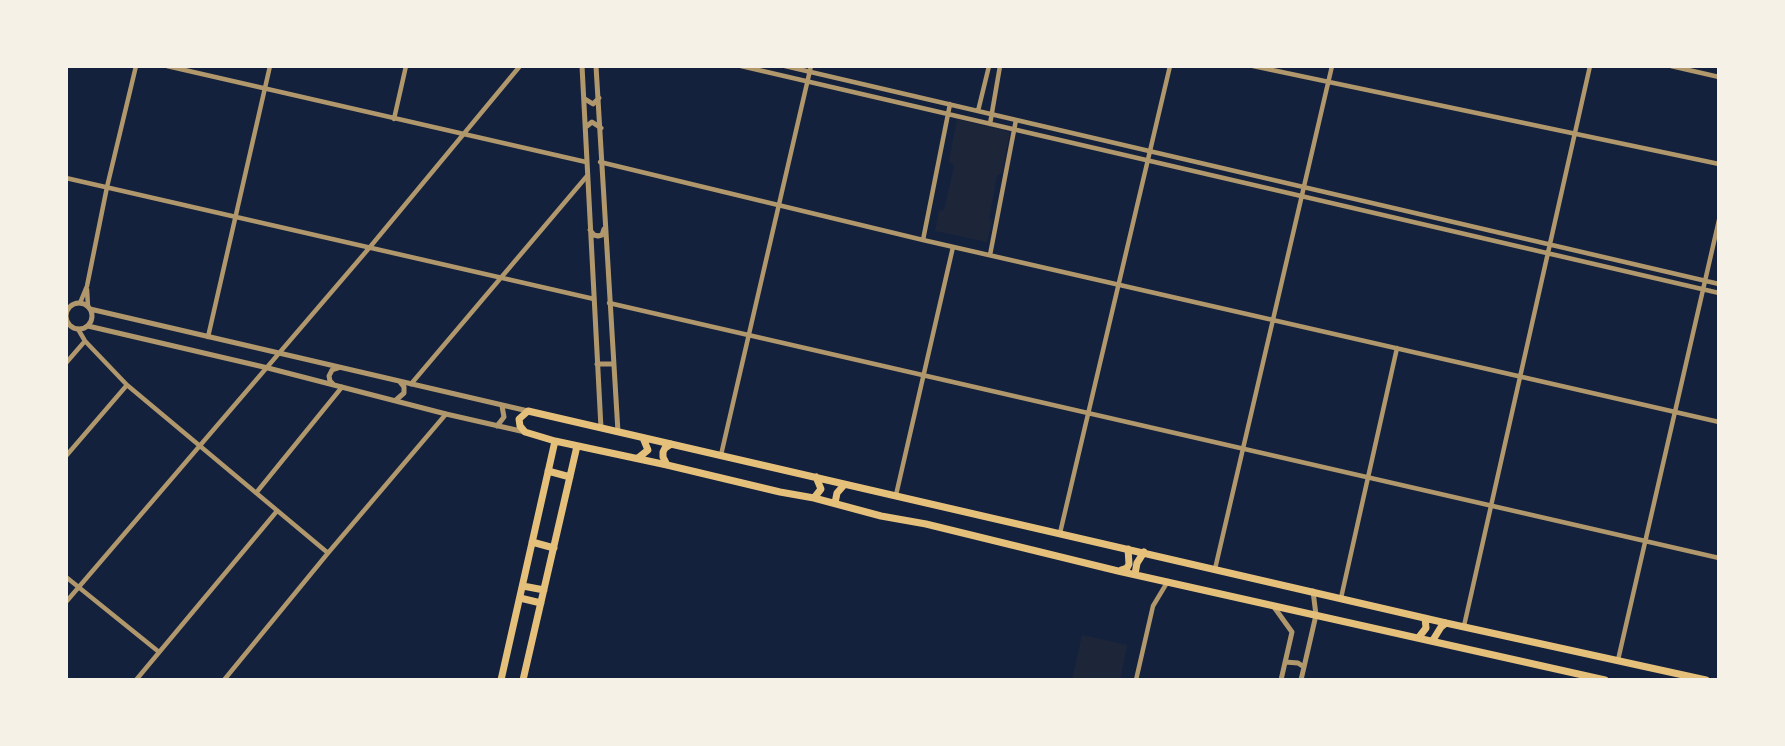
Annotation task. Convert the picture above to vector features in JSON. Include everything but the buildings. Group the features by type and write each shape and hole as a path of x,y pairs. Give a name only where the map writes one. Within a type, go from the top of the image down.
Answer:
{"main road":[{"path":"1605,680 1433,640 1400,635 1168,580 1119,571 926,524 870,514 814,498 768,490 638,458 555,441 525,432 520,426 519,419 528,411 1446,623 1706,680"},
{"path":"638,458 648,450 643,438"},
{"path":"501,680 555,441"},
{"path":"667,465 663,452 671,444"},
{"path":"523,680 577,446"},
{"path":"548,471 570,477"},
{"path":"814,498 821,489 816,477"},
{"path":"835,503 837,493 844,484"},
{"path":"532,542 554,548"},
{"path":"1119,571 1127,568 1129,564 1128,549"},
{"path":"1135,574 1137,563 1144,552"},
{"path":"523,586 544,590"},
{"path":"520,598 541,603"},
{"path":"1419,637 1426,628 1425,618"},
{"path":"1433,640 1446,623"}],"street":[{"path":"80,303 87,286 136,66"},
{"path":"167,66 586,162"},
{"path":"208,337 270,66"},
{"path":"394,119 406,66"},
{"path":"66,602 268,368 520,66"},
{"path":"582,66 587,126 586,162 601,428"},
{"path":"596,66 618,432"},
{"path":"741,66 1719,293"},
{"path":"785,66 810,69 1016,120 1719,284"},
{"path":"978,111 989,66"},
{"path":"990,124 1000,66"},
{"path":"1060,533 1170,66"},
{"path":"1253,66 1719,164"},
{"path":"1215,569 1332,66"},
{"path":"1464,626 1550,254 1590,66"},
{"path":"1671,66 1719,77"},
{"path":"721,455 810,69"},
{"path":"585,99 593,104 599,98"},
{"path":"923,240 950,104"},
{"path":"990,255 1016,120"},
{"path":"587,126 592,122 601,128"},
{"path":"600,162 953,247 1719,422"},
{"path":"411,384 587,176"},
{"path":"66,178 594,299"},
{"path":"1618,660 1719,220"},
{"path":"590,229 594,235 598,236 602,235 605,228"},
{"path":"592,252 594,246 598,244 606,251"},
{"path":"896,495 953,247"},
{"path":"87,286 92,321 88,326"},
{"path":"328,553 127,385 85,341 78,329 68,324 68,307 80,303 89,308 208,337 528,411"},
{"path":"609,303 1719,558"},
{"path":"78,329 88,326 525,432"},
{"path":"66,363 85,341"},
{"path":"1341,598 1397,348"},
{"path":"597,364 613,364"},
{"path":"334,385 329,375 332,370 340,368"},
{"path":"391,400 397,400 404,393 404,387 397,381"},
{"path":"66,456 127,385"},
{"path":"256,493 342,387"},
{"path":"497,426 504,417 502,406"},
{"path":"224,680 328,553 447,414"},
{"path":"136,680 277,511"},
{"path":"66,577 159,652"},
{"path":"1136,680 1153,606 1168,580"},
{"path":"1301,680 1316,615 1313,591"},
{"path":"1273,605 1282,614 1292,632 1281,680"},
{"path":"1286,662 1299,663 1304,667"}],"shaded area":[{"path":"957,119 1010,132 1002,173 997,176 989,219 992,222 987,242 935,231 939,211 944,210 954,166 949,161"},
{"path":"1082,635 1127,645 1120,680 1072,680"}]}
